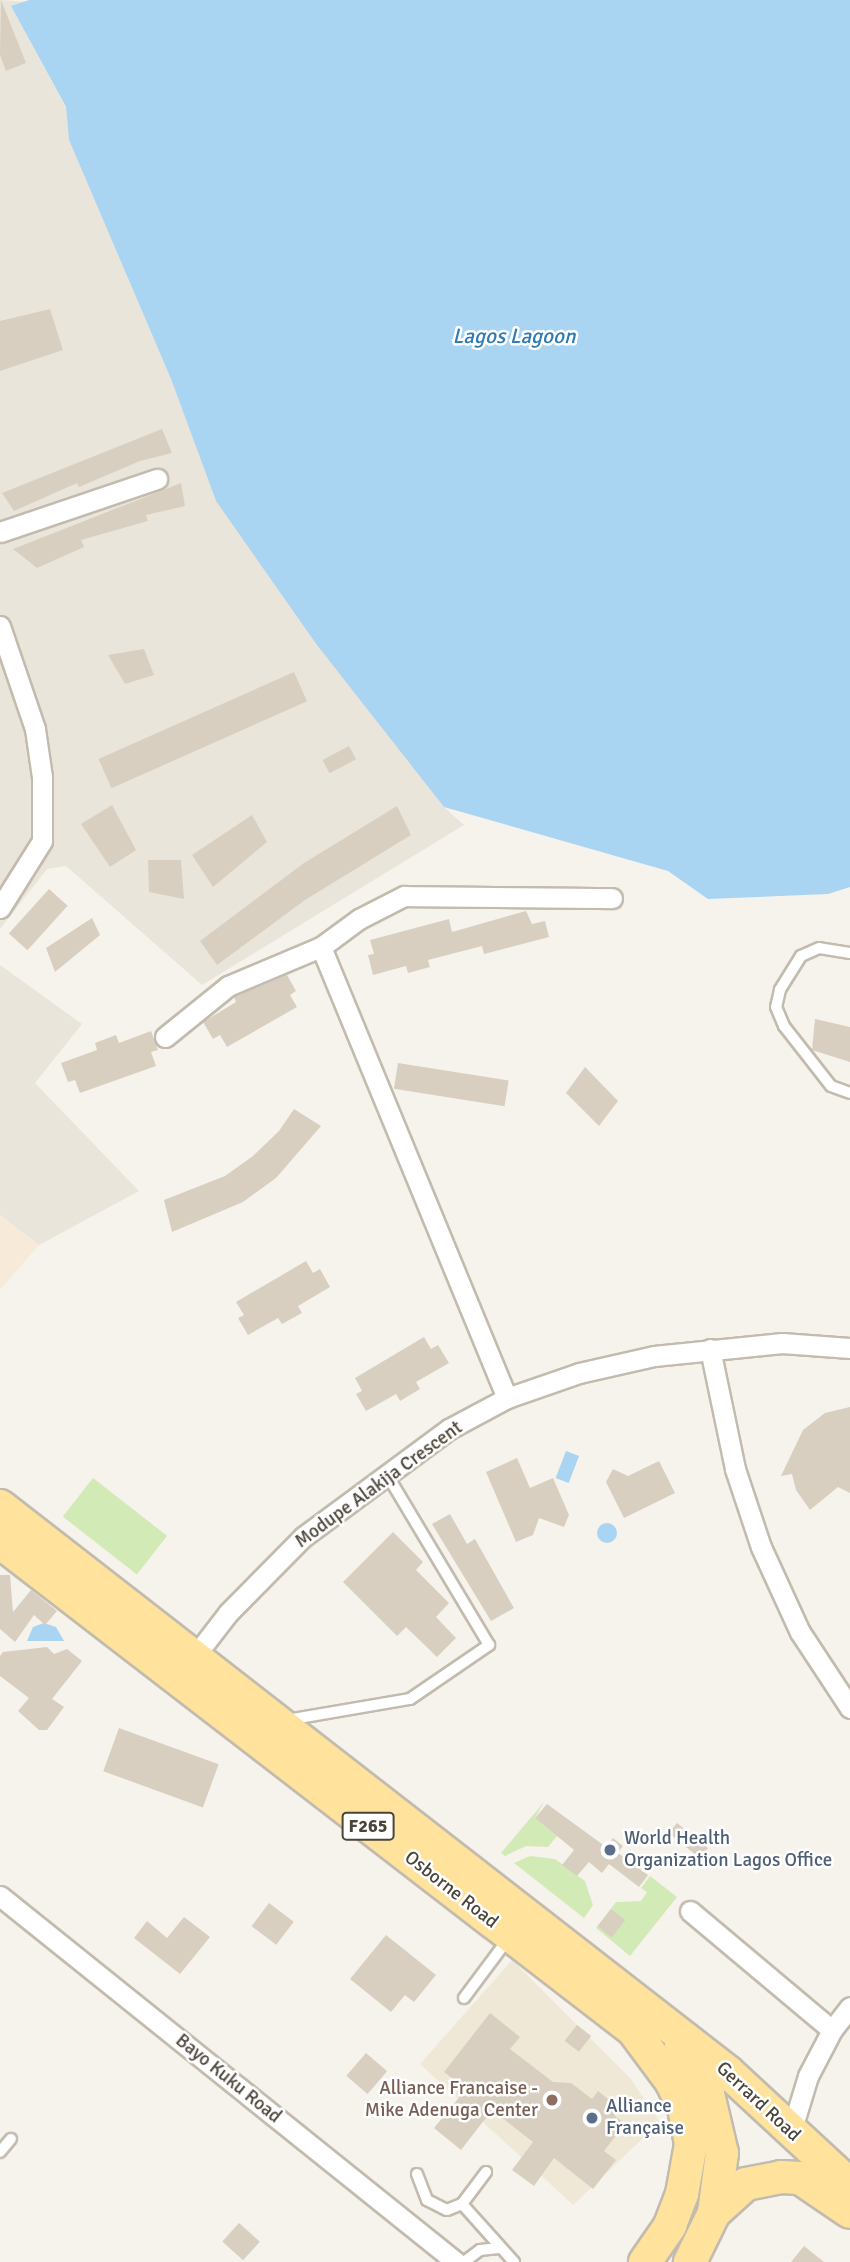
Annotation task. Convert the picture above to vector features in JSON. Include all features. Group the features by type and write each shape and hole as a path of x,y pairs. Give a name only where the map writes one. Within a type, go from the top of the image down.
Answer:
{"main road":[{"name":"Osborne Road","path":"0,1506 282,1721 664,2021"},
{"name":"Osborne Road","path":"0,1542 633,2030 671,2081 684,2108 691,2144 682,2194 670,2225 645,2262"},
{"name":"Gerrard Road","path":"664,2021 728,2072 850,2186"},
{"name":"F265","path":"664,2021 695,2064 716,2120 722,2153 713,2213 690,2262"},
{"path":"713,2213 746,2184 781,2177 800,2178 850,2212"}],"street":[{"path":"0,532 157,479"},
{"path":"0,626 35,729 42,776 42,841 0,908"},
{"path":"164,1037 228,986 321,947 359,919 404,896 612,898"},
{"path":"321,947 507,1398"},
{"name":"Modupe Alakija Crescent","path":"195,1656 228,1613 303,1537 449,1429 507,1398 579,1373 710,1349 782,1343 850,1348"},
{"path":"710,1349 736,1469 761,1547 800,1632 850,1709"},
{"name":"Bayo Kuku Road","path":"0,1896 456,2262"},
{"path":"690,1911 832,2030"},
{"path":"791,2132 808,2076 832,2030 850,2007"}],"lane":[{"path":"850,953 819,948 801,956 780,990 776,1007 784,1026 831,1086 850,1093"},
{"path":"282,1721 410,1699 489,1645 388,1476"},
{"path":"464,1998 510,1936"},
{"path":"0,2152 11,2139"},
{"path":"417,2174 427,2200 447,2210 461,2204 486,2172"},
{"path":"461,2204 514,2262"},
{"path":"464,2262 480,2250 500,2248"}],"shaded area":[{"path":"0,0 30,2 11,6 66,108 69,140 171,379 216,501 444,807 464,825 202,985 66,866 47,869 0,929"},
{"path":"0,965 82,1024 35,1083 139,1191 39,1245 0,1215"},
{"path":"0,1215 39,1245 0,1290"},
{"name":"Alliance Francaise - Mike Adenuga Center","path":"512,1960 630,2078 660,2122 573,2205 420,2064"}],"green space":[{"path":"93,1478 167,1536 137,1574 63,1517"},
{"path":"544,1802 535,1818 557,1836 548,1847 526,1846 505,1856 501,1853"},
{"path":"530,1856 555,1859 585,1881 593,1905 584,1918 514,1863"},
{"path":"650,1876 677,1897 630,1956 596,1928 616,1902 641,1901 647,1892 641,1888"}],"water":[{"name":"Lagos Lagoon","path":"29,0 850,0 850,887 828,894 708,899 668,871 444,807 317,645 216,501 171,379 69,140 66,107 11,6"},
{"path":"566,1451 579,1456 569,1483 556,1478"},
{"path":"603,1523 611,1523 617,1533 611,1543 603,1543 597,1537 597,1529"},
{"path":"44,1623 56,1627 64,1641 27,1641 33,1627"}],"building":[{"path":"1,0 26,63 6,71 0,55"},
{"path":"50,309 63,350 0,371 0,321"},
{"path":"162,429 172,453 140,461 79,487 77,483 14,511 2,493"},
{"path":"181,483 185,506 146,515 148,521 81,540 84,547 37,568 13,549"},
{"path":"144,649 154,675 125,684 108,655"},
{"path":"294,672 307,701 112,788 99,759"},
{"path":"349,746 356,759 330,773 323,760"},
{"path":"112,805 136,850 110,867 81,824"},
{"path":"397,806 411,835 305,900 217,965 200,941 304,863"},
{"path":"252,815 267,842 213,887 192,855"},
{"path":"148,860 181,860 184,899 149,892"},
{"path":"49,889 68,906 27,950 9,934"},
{"path":"526,911 532,924 545,921 549,937 484,954 482,946 428,960 430,967 408,973 406,966 373,975 368,955 374,954 370,940 449,919 452,932"},
{"path":"92,918 100,935 55,972 46,948"},
{"path":"287,975 296,991 290,995 297,1007 227,1047 220,1035 213,1039 203,1022 236,1002 234,997"},
{"path":"815,1019 850,1027 850,1062 812,1050"},
{"path":"151,1031 158,1050 151,1052 156,1066 80,1093 75,1080 68,1082 61,1063 97,1050 95,1043 116,1035 119,1043"},
{"path":"398,1063 509,1081 505,1106 394,1089"},
{"path":"585,1067 618,1101 599,1126 566,1093"},
{"path":"294,1109 321,1126 276,1178 243,1202 172,1232 164,1200 225,1176 253,1156 279,1131"},
{"path":"306,1261 313,1273 320,1269 330,1287 298,1306 302,1313 282,1324 278,1318 248,1335 238,1318 244,1315 236,1302"},
{"path":"424,1337 431,1349 438,1345 449,1363 416,1382 420,1389 400,1401 396,1394 366,1411 356,1394 362,1391 355,1378"},
{"path":"850,1407 850,1493 838,1487 810,1510 796,1490 792,1474 781,1476 803,1430 825,1413"},
{"path":"517,1458 530,1488 553,1478 569,1515 564,1527 539,1518 533,1535 516,1542 486,1472"},
{"path":"659,1461 675,1493 624,1518 606,1482 613,1469 628,1476"},
{"path":"450,1514 467,1544 475,1539 514,1608 491,1621 432,1524"},
{"path":"393,1532 423,1562 416,1570 449,1603 436,1617 456,1638 437,1657 406,1627 397,1636 343,1582"},
{"path":"0,1575 10,1575 13,1612 31,1590 57,1611 45,1625 34,1615 15,1642 0,1629"},
{"path":"47,1647 54,1654 67,1649 82,1661 52,1699 64,1707 47,1730 39,1730 18,1711 29,1698 0,1676 0,1656 3,1652"},
{"path":"119,1728 219,1764 203,1807 103,1771"},
{"path":"547,1804 606,1847 613,1838 623,1846 618,1853 648,1875 639,1887 609,1864 602,1873 589,1862 577,1876 562,1865 574,1850 535,1818"},
{"path":"677,1823 708,1848 700,1858 669,1833"},
{"path":"269,1903 294,1922 276,1945 252,1926"},
{"path":"611,1909 625,1920 612,1937 597,1926"},
{"path":"184,1917 210,1937 180,1974 134,1938 147,1921 167,1938"},
{"path":"386,1935 436,1975 414,2002 405,1995 391,2012 350,1979"},
{"path":"490,2013 520,2037 510,2049 553,2082 571,2083 592,2099 598,2091 619,2108 614,2115 625,2124 604,2151 616,2160 593,2189 554,2158 534,2186 512,2170 533,2142 492,2110 461,2150 434,2128 466,2089 444,2072"},
{"path":"577,2025 591,2036 579,2052 565,2041"},
{"path":"366,2053 387,2071 367,2094 346,2076"},
{"path":"239,2223 260,2242 243,2260 222,2242"},
{"path":"804,2246 824,2262 791,2262"}],"place":[{"name":"World Health Organization Lagos Office","path":"610,1850"},
{"name":"Alliance Francaise - Mike Adenuga Center","path":"552,2100"},
{"name":"Alliance Française","path":"592,2118"}]}
